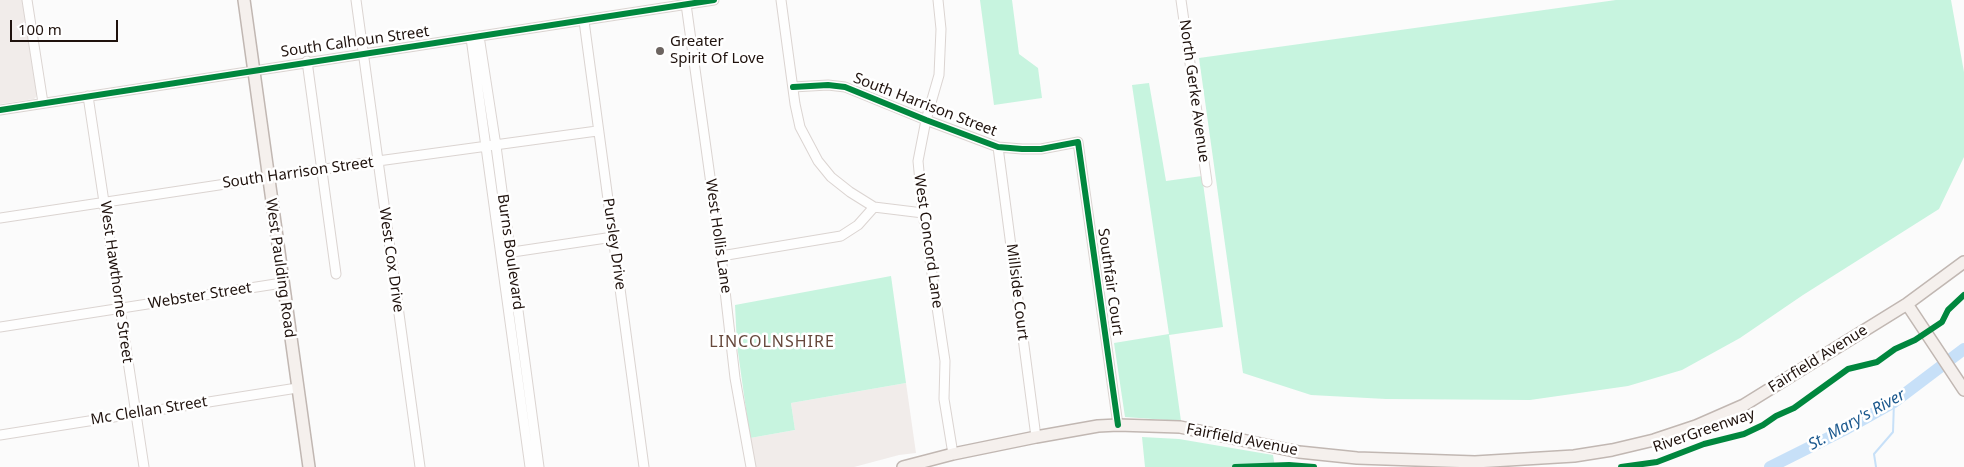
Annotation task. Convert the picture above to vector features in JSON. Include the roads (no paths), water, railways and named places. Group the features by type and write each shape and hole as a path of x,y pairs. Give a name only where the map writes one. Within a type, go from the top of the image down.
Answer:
{"main road":[{"name":"West Paulding Road","path":"244,0 309,467"},
{"name":"Fairfield Avenue","path":"903,467 953,454 1036,437 1098,426 1118,425 1180,428 1299,452 1367,459 1475,462 1546,458 1612,450 1654,440 1696,426 1744,405 1907,304 1964,262"},
{"path":"1907,304 1964,390"}],"street":[{"path":"27,0 43,103"},
{"name":"West Cox Drive","path":"356,0 420,467"},
{"name":"South Calhoun Street","path":"0,110 254,69 714,0"},
{"path":"781,0 800,127 818,160 831,178 874,207 923,213"},
{"name":"West Concord Lane","path":"938,0 941,36 939,75 926,120 918,161 923,213 946,361 944,399 953,454"},
{"name":"North Gerke Avenue","path":"1181,0 1207,182"},
{"name":"West Hollis Lane","path":"686,4 721,256 735,378 751,467"},
{"name":"Pursley Drive","path":"584,21 597,131 644,467"},
{"name":"Burns Boulevard","path":"475,37 505,253 530,467"},
{"path":"307,61 336,274"},
{"name":"South Harrison Street","path":"793,86 828,85 845,87 998,147 1022,150 1041,149 1078,142"},
{"name":"West Hawthorne Street","path":"88,96 106,203 144,467"},
{"name":"South Harrison Street","path":"0,218 597,131"},
{"name":"Southfair Court","path":"1078,142 1118,425"},
{"name":"Millside Court","path":"998,147 1036,437"},
{"path":"721,256 841,236 858,226 874,207"},
{"path":"505,253 613,237"},
{"name":"Burns Boulevard","path":"505,253 539,467"},
{"name":"Webster Street","path":"0,326 282,283"},
{"name":"Mc Clellan Street","path":"0,435 297,388"}],"waterway":[{"name":"St. Mary's River","path":"1770,467 1844,430 1894,402 1964,349"},
{"path":"1876,467 1874,454 1893,432 1894,402"}],"place":[{"name":"Greater Spirit Of Love","path":"660,51"}],"district":[{"name":"LINCOLNSHIRE","path":"772,342"}]}
